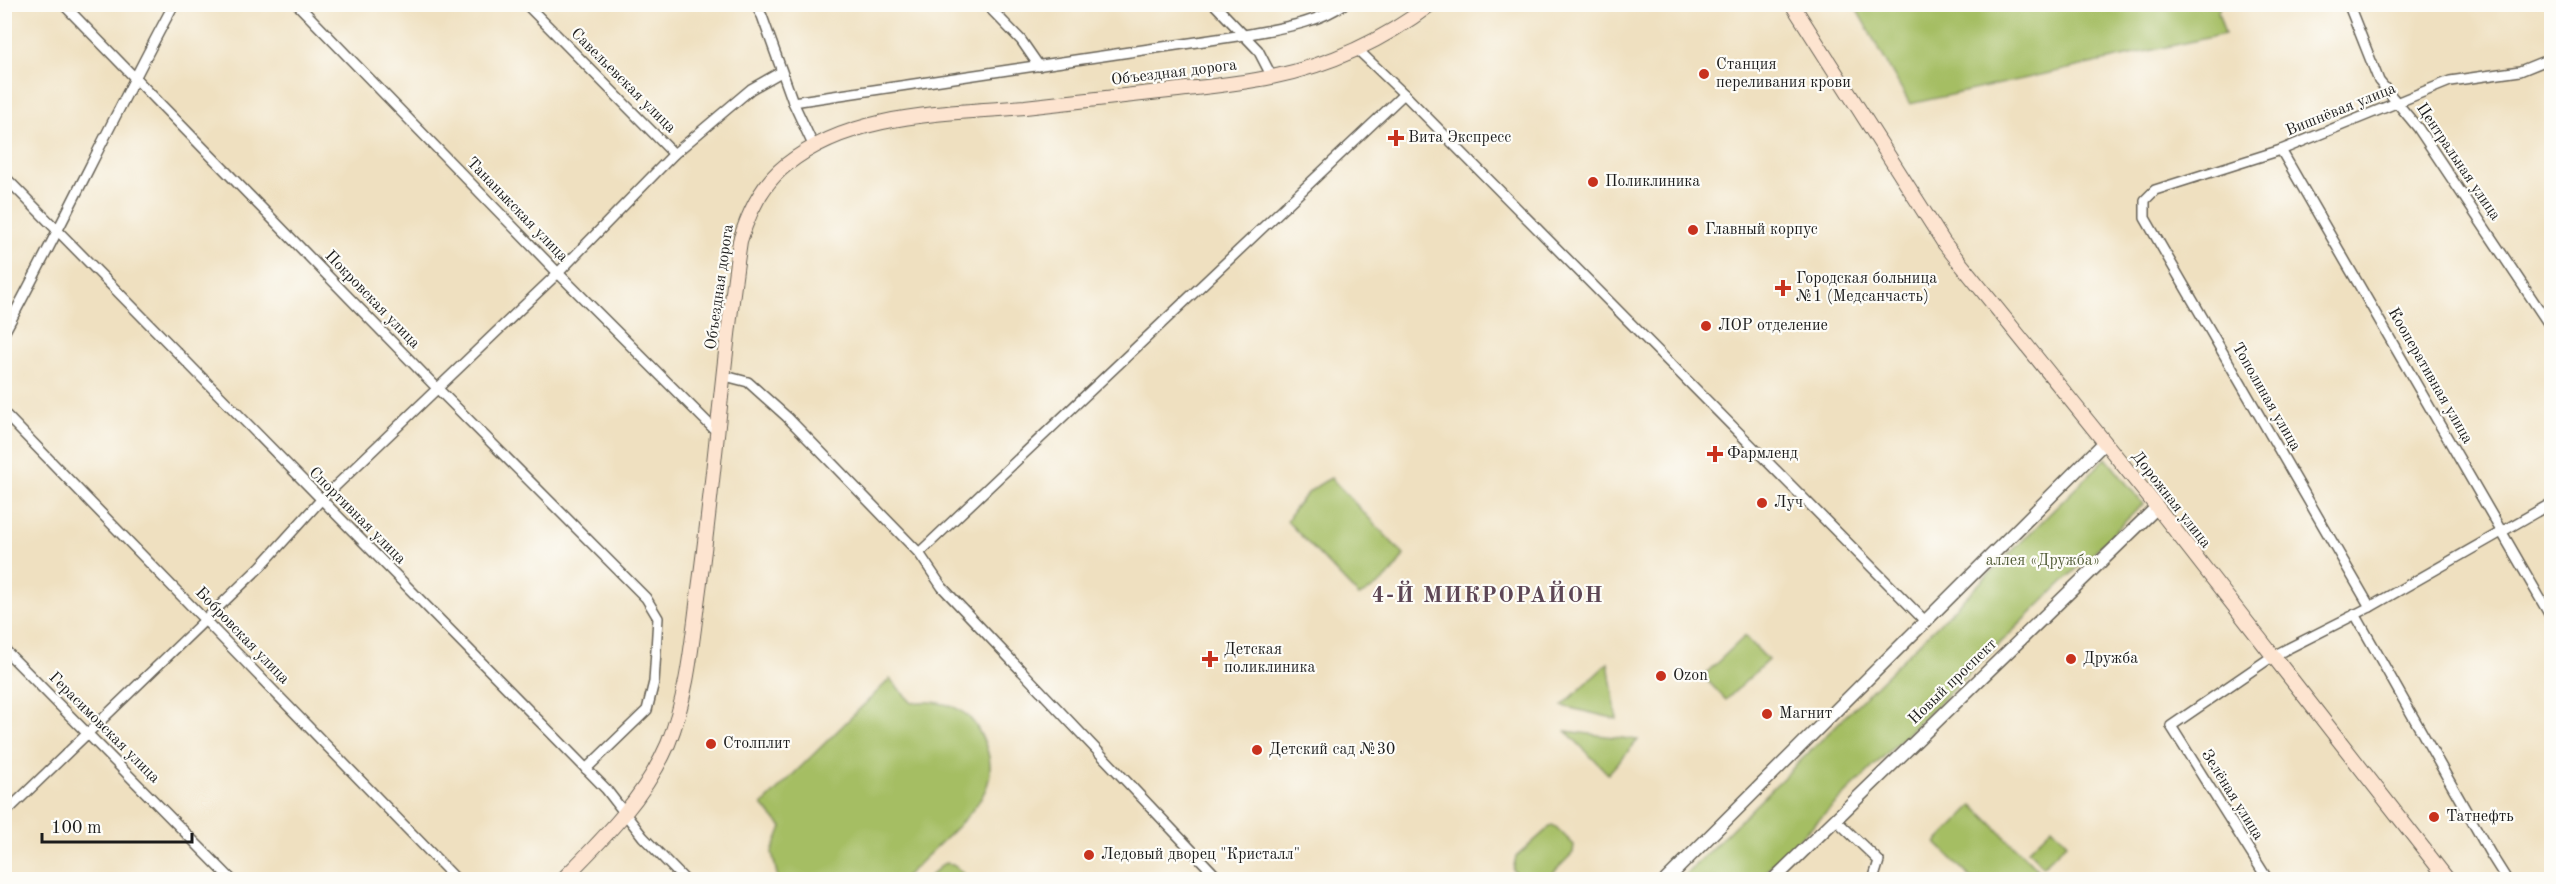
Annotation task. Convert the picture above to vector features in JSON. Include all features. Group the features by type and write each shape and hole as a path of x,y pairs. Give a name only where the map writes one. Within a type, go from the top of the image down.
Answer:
{"main road":[{"name":"Объездная дорога","path":"562,879 625,813 646,785 663,754 683,697 719,433 740,241 747,219 764,187 774,176 814,147 865,126 931,114 1042,105 1272,77 1312,66 1357,49 1400,27 1431,4"},
{"name":"Дорожная улица","path":"1792,4 1944,243 2157,507 2448,879"}],"street":[{"name":"Покровская улица","path":"63,4 437,388 646,598 658,618 654,682 647,710 585,769"},
{"path":"4,333 59,231 134,78 174,4"},
{"name":"Тананыкская улица","path":"297,4 558,273 719,433"},
{"name":"Савельевская улица","path":"526,4 674,154"},
{"path":"755,4 762,16 793,102 814,147"},
{"path":"986,4 1021,40 1039,66"},
{"path":"1214,4 1244,35 1267,64 1272,77"},
{"path":"793,102 1244,35 1306,23 1328,15 1344,4"},
{"name":"Центральная улица","path":"2350,8 2379,81 2399,103 2552,329"},
{"path":"1357,49 1404,93 1925,621"},
{"name":"Вишнёвая улица","path":"2145,200 2155,190 2281,150 2450,81 2520,71 2552,58"},
{"path":"4,814 261,566 320,501 558,273 674,154 751,89 781,72"},
{"path":"919,553 1404,93"},
{"name":"Кооперативная улица","path":"2281,150 2552,619"},
{"name":"Спортивная улица","path":"4,176 585,769 625,813 643,837 685,879"},
{"name":"Тополиная улица","path":"2145,200 2145,218 2370,607"},
{"path":"725,376 748,382 760,392 919,553 942,587 1220,879"},
{"name":"Бобровская улица","path":"4,413 457,879"},
{"path":"1666,879 2105,442"},
{"path":"2273,656 2370,607 2552,503"},
{"name":"Новый проспект","path":"1773,879 2157,507"},
{"path":"2355,614 2476,829 2507,879"},
{"name":"Герасимовская улица","path":"4,649 232,879"},
{"name":"Зелёная улица","path":"2268,879 2171,726 2273,656"},
{"path":"1835,819 1879,861 1873,879"}],"green space":[{"path":"1854,5 2220,5 2218,12 2225,34 1910,104"},
{"name":"аллея «Дружба»","path":"2106,458 2143,504 1758,879 1681,879"},
{"path":"1331,478 1404,555 1385,579 1359,596 1287,521 1306,495"},
{"path":"1745,636 1768,660 1726,700 1703,676"},
{"path":"1608,663 1617,719 1562,706"},
{"path":"890,679 912,703 946,704 962,711 974,723 984,740 989,756 988,783 982,796 963,821 903,879 778,879 772,852 782,827 762,805"},
{"path":"1566,731 1638,740 1608,774"},
{"path":"1973,805 2047,879 1972,879 1936,843"},
{"path":"1552,825 1574,845 1573,853 1547,879 1523,879 1513,870 1516,857"},
{"path":"2052,827 2067,843 2043,866 2028,850"},
{"path":"947,863 955,866 969,879 927,879"}],"place":[{"name":"Станция переливания крови","path":"1704,74"},
{"name":"Вита Экспресс","path":"1396,138"},
{"name":"Поликлиника","path":"1593,182"},
{"name":"Главный корпус","path":"1693,230"},
{"name":"Городская больница №1 (Медсанчасть)","path":"1783,288"},
{"name":"ЛОР отделение","path":"1706,326"},
{"name":"Фармленд","path":"1715,454"},
{"name":"Луч","path":"1762,503"},
{"name":"Детская поликлиника","path":"1210,659"},
{"name":"Дружба","path":"2071,659"},
{"name":"Ozon","path":"1661,676"},
{"name":"Магнит","path":"1767,714"},
{"name":"Столплит","path":"711,744"},
{"name":"Детский сад №30","path":"1257,750"},
{"name":"Татнефть","path":"2434,817"},
{"name":"Ледовый дворец \"Кристалл\"","path":"1089,855"}],"district":[{"name":"4-Й МИКРОРАЙОН","path":"1488,596"}]}
